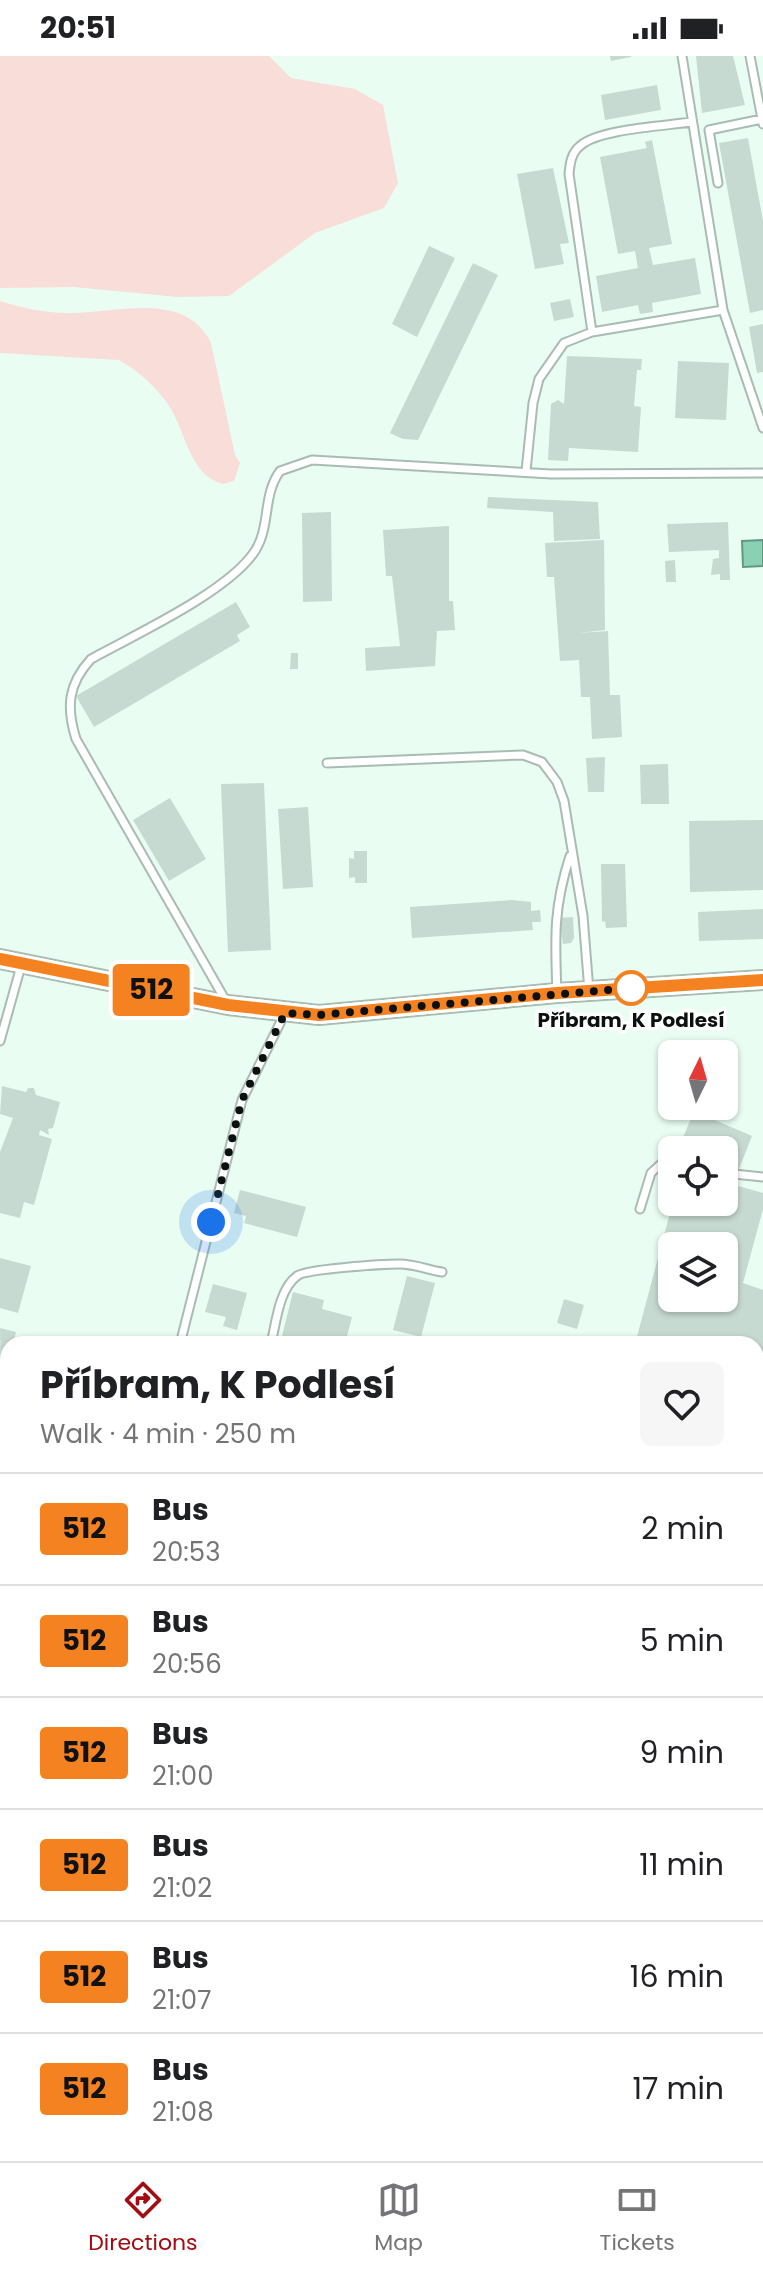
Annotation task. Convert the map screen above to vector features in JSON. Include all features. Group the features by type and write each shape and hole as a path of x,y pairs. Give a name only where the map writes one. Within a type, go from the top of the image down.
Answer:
{"street":[{"path":"0,959 228,1005 319,1015 557,993 763,980"}],"lane":[{"path":"682,56 723,310 763,428"},
{"path":"718,183 709,130 762,121 750,56"},
{"path":"592,332 569,174 570,158 580,145 595,137 691,122"},
{"path":"526,471 539,379 564,343 592,332 723,310"},
{"path":"228,1005 76,739 69,700 79,672 91,659 202,596 242,568 257,549 265,527 272,482 280,471 294,463 369,461 526,471 757,476 763,473"},
{"path":"327,763 523,755 542,762 557,782 569,820 571,854 583,916 589,991"},
{"path":"557,993 557,896 571,854"},
{"path":"0,1041 21,964"},
{"path":"182,1336 242,1100 285,1013"},
{"path":"640,1209 651,1173 658,1167"},
{"path":"738,1174 763,1177"},
{"path":"273,1336 285,1289 296,1276 311,1268 336,1271 402,1264 442,1272"}],"shaded area":[{"path":"0,56 269,56 291,78 355,89 383,105 398,183 384,208 315,233 229,296 178,297 74,287 0,288"},
{"path":"0,301 59,313 147,308 166,310 184,316 199,326 211,343 235,455 240,463 234,481 223,484 202,471 167,403 145,379 119,360 0,353"},
{"path":"763,540 763,566 743,567 742,541"}],"building":[{"path":"610,56 631,56 631,57 611,61"},
{"path":"696,56 733,56 745,105 702,113"},
{"path":"657,85 661,110 605,120 601,95"},
{"path":"748,138 763,221 763,310 750,313 719,143"},
{"path":"652,140 672,244 649,248 653,265 695,258 701,294 652,303 653,312 640,314 638,305 602,312 596,276 638,268 635,251 618,254 600,157 647,148 645,142"},
{"path":"553,168 569,243 560,244 564,264 535,269 517,174"},
{"path":"429,246 455,258 417,337 392,324"},
{"path":"473,263 498,275 418,440 403,439 390,433"},
{"path":"570,299 574,317 554,321 550,303"},
{"path":"763,324 763,372 757,373 749,327"},
{"path":"567,356 642,359 641,370 637,370 634,406 641,407 638,452 569,448 568,461 548,460 551,404 558,400 564,404"},
{"path":"678,361 729,363 726,420 675,418"},
{"path":"488,497 598,502 600,539 554,541 553,512 487,508"},
{"path":"331,512 332,601 303,602 302,513"},
{"path":"728,522 730,580 720,580 720,574 711,575 713,559 719,558 719,550 669,552 667,524"},
{"path":"449,526 449,601 453,601 455,630 437,631 435,666 366,671 365,648 400,646 392,576 386,576 383,530"},
{"path":"604,540 605,630 578,633 608,631 610,695 620,695 622,737 592,739 590,697 581,697 579,660 560,661 554,577 547,577 545,543"},
{"path":"675,560 676,582 666,582 665,561"},
{"path":"236,602 250,627 237,635 240,641 94,727 76,696"},
{"path":"291,653 298,653 298,669 290,669"},
{"path":"605,757 604,792 588,792 586,758"},
{"path":"668,764 669,804 641,804 640,765"},
{"path":"264,783 271,950 228,952 221,784"},
{"path":"170,798 206,859 169,881 133,820"},
{"path":"308,807 313,887 283,889 278,809"},
{"path":"763,820 763,890 690,892 689,821"},
{"path":"354,851 367,851 367,883 355,883 355,877 349,878 349,858 354,859"},
{"path":"601,864 625,864 627,927 606,928 605,921 602,922"},
{"path":"512,900 531,902 531,911 540,910 541,922 532,922 533,930 412,938 410,907"},
{"path":"763,909 763,939 699,941 698,912"},
{"path":"573,917 574,938 571,943 563,944 559,918"},
{"path":"2,1086 26,1092 28,1088 34,1088 36,1095 60,1102 53,1128 48,1129 49,1135 40,1130 39,1135 52,1139 34,1205 24,1202 20,1218 0,1213 0,1152 13,1118 0,1114"},
{"path":"690,1120 715,1120 752,1136 739,1169 738,1136 684,1136"},
{"path":"738,1186 763,1193 763,1209 743,1283 763,1290 763,1336 637,1336 658,1258 658,1312 738,1312 738,1232 665,1232 669,1216 738,1216"},
{"path":"240,1190 306,1207 297,1237 244,1223 246,1216 234,1213"},
{"path":"0,1258 31,1266 18,1313 0,1308"},
{"path":"407,1276 435,1283 421,1336 393,1330"},
{"path":"213,1284 247,1293 237,1330 223,1326 226,1317 205,1312"},
{"path":"293,1292 324,1300 322,1309 352,1317 347,1336 282,1336"},
{"path":"564,1299 584,1305 577,1329 557,1323"},
{"path":"0,1328 16,1332 15,1336 0,1336"}],"bus line":[{"name":"512","path":"0,959 228,1005 319,1015 557,993 763,980"}],"place":[{"name":"Příbram, K Podlesí","path":"631,988"}],"route":[{"path":"211,1222 242,1100 285,1013 319,1015 631,988"}]}
